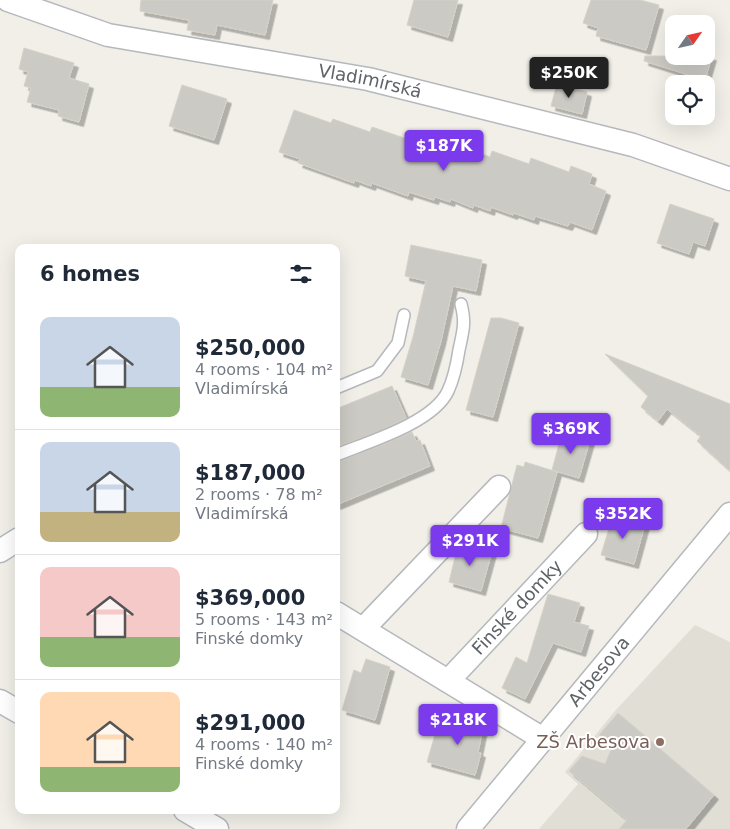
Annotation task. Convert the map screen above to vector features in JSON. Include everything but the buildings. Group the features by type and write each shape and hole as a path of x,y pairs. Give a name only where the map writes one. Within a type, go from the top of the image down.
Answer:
{"street":[{"name":"Vladimírská","path":"8,0 108,35 368,79 633,145 730,179"},
{"path":"364,628 499,487"},
{"name":"Arbesova","path":"468,829 730,514"},
{"name":"Finské domky","path":"448,681 586,534"},
{"path":"0,551 15,542"},
{"path":"340,615 364,628 543,739"},
{"path":"0,701 15,710"},
{"path":"192,814 217,829"}],"lane":[{"path":"340,453 404,428 430,413 447,392 458,360 465,318 461,304"},
{"path":"340,386 376,371 398,343 404,315"}],"shaded area":[{"name":"ZŠ Arbesova","path":"695,625 730,642 730,829 539,829 578,784 565,772 615,711"}],"place":[{"name":"ZŠ Arbesova","path":"660,742"}]}
